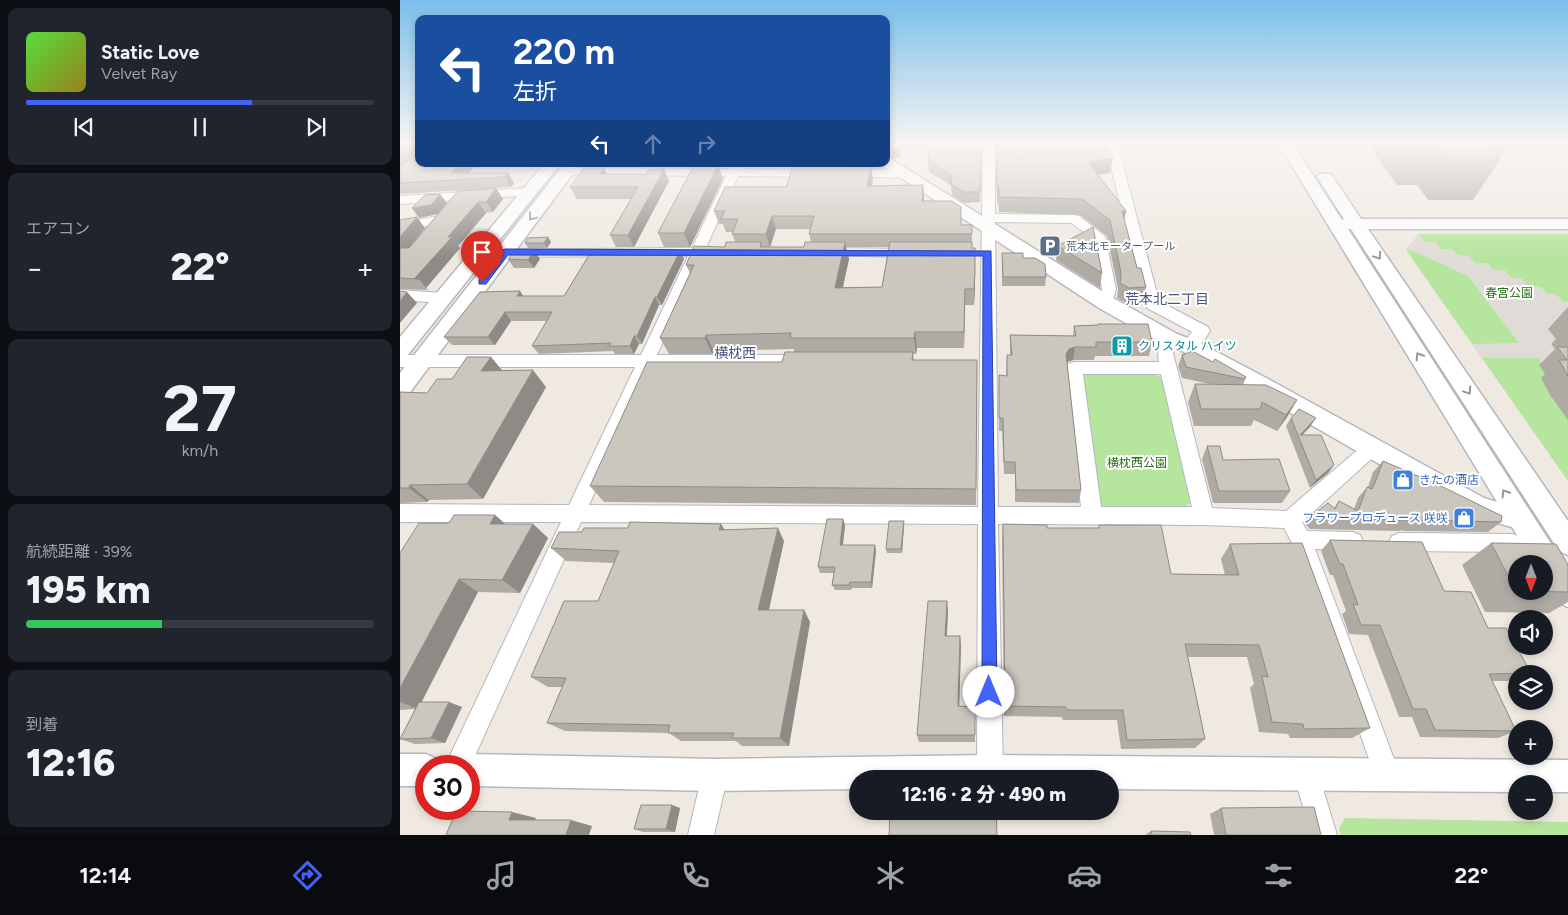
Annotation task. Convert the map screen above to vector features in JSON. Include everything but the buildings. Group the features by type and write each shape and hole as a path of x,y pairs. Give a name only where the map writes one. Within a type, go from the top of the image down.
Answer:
{"street":[{"path":"400,351 529,192 542,182"},
{"path":"400,389 505,252 552,182"},
{"path":"462,755 730,182"},
{"path":"919,182 988,223 1106,303 1170,339 1189,346 1374,447 1478,507 1500,514 1520,516"},
{"path":"989,182 988,223 983,253 988,362 990,770"},
{"path":"1121,182 1152,304 1202,331 1189,346"},
{"path":"1315,182 1347,224 1568,543"},
{"path":"1324,182 1568,594"},
{"path":"400,200 529,192"},
{"path":"431,233 461,196"},
{"path":"400,227 443,219"},
{"path":"988,223 1074,219 1098,236 1110,289 1106,303"},
{"path":"1347,224 1568,224"},
{"path":"480,253 718,252"},
{"path":"808,252 928,253"},
{"path":"400,295 444,298"},
{"path":"1170,339 1165,352 1168,368 1204,516"},
{"path":"400,361 822,361"},
{"path":"968,362 988,362"},
{"path":"1092,516 1074,368 1168,368"},
{"path":"400,513 1204,516 1290,520 1374,447"},
{"path":"1290,520 1301,540 1387,776"},
{"path":"1301,540 1537,544"},
{"path":"400,770 415,770"},
{"path":"480,770 715,775 849,773"},
{"path":"1119,772 1307,776 1568,776"},
{"path":"701,835 715,775"},
{"path":"1307,776 1324,835"}],"green space":[{"name":"春宮公園","path":"1419,234 1568,234 1568,481 1406,250"},
{"name":"横枕西公園","path":"1091,370 1151,371 1163,379 1192,501 1184,509 1106,509 1096,499 1081,378"},
{"path":"1345,818 1568,822 1568,835 1341,835 1339,829"}],"shaded area":[{"path":"1419,234 1425,242 1435,242 1441,249 1452,249 1458,255 1469,256 1476,263 1488,263 1493,270 1505,270 1511,278 1521,278 1528,286 1541,287 1547,294 1556,294 1563,302 1568,302 1568,317 1560,344 1568,365 1544,365 1538,358 1481,358 1472,344 1519,343 1468,276 1413,251 1406,250"}],"place":[{"name":"荒本北モータープール","path":"1050,246"},
{"name":"クリスタル ハイツ","path":"1122,346"},
{"name":"きたの酒店","path":"1403,480"},
{"name":"フラワープロデュース 咲咲","path":"1464,518"}],"district":[{"name":"荒本北二丁目","path":"1167,299"},
{"name":"横枕西","path":"735,353"}],"route":[{"path":"482,282 505,252 988,253 989,692"}]}
